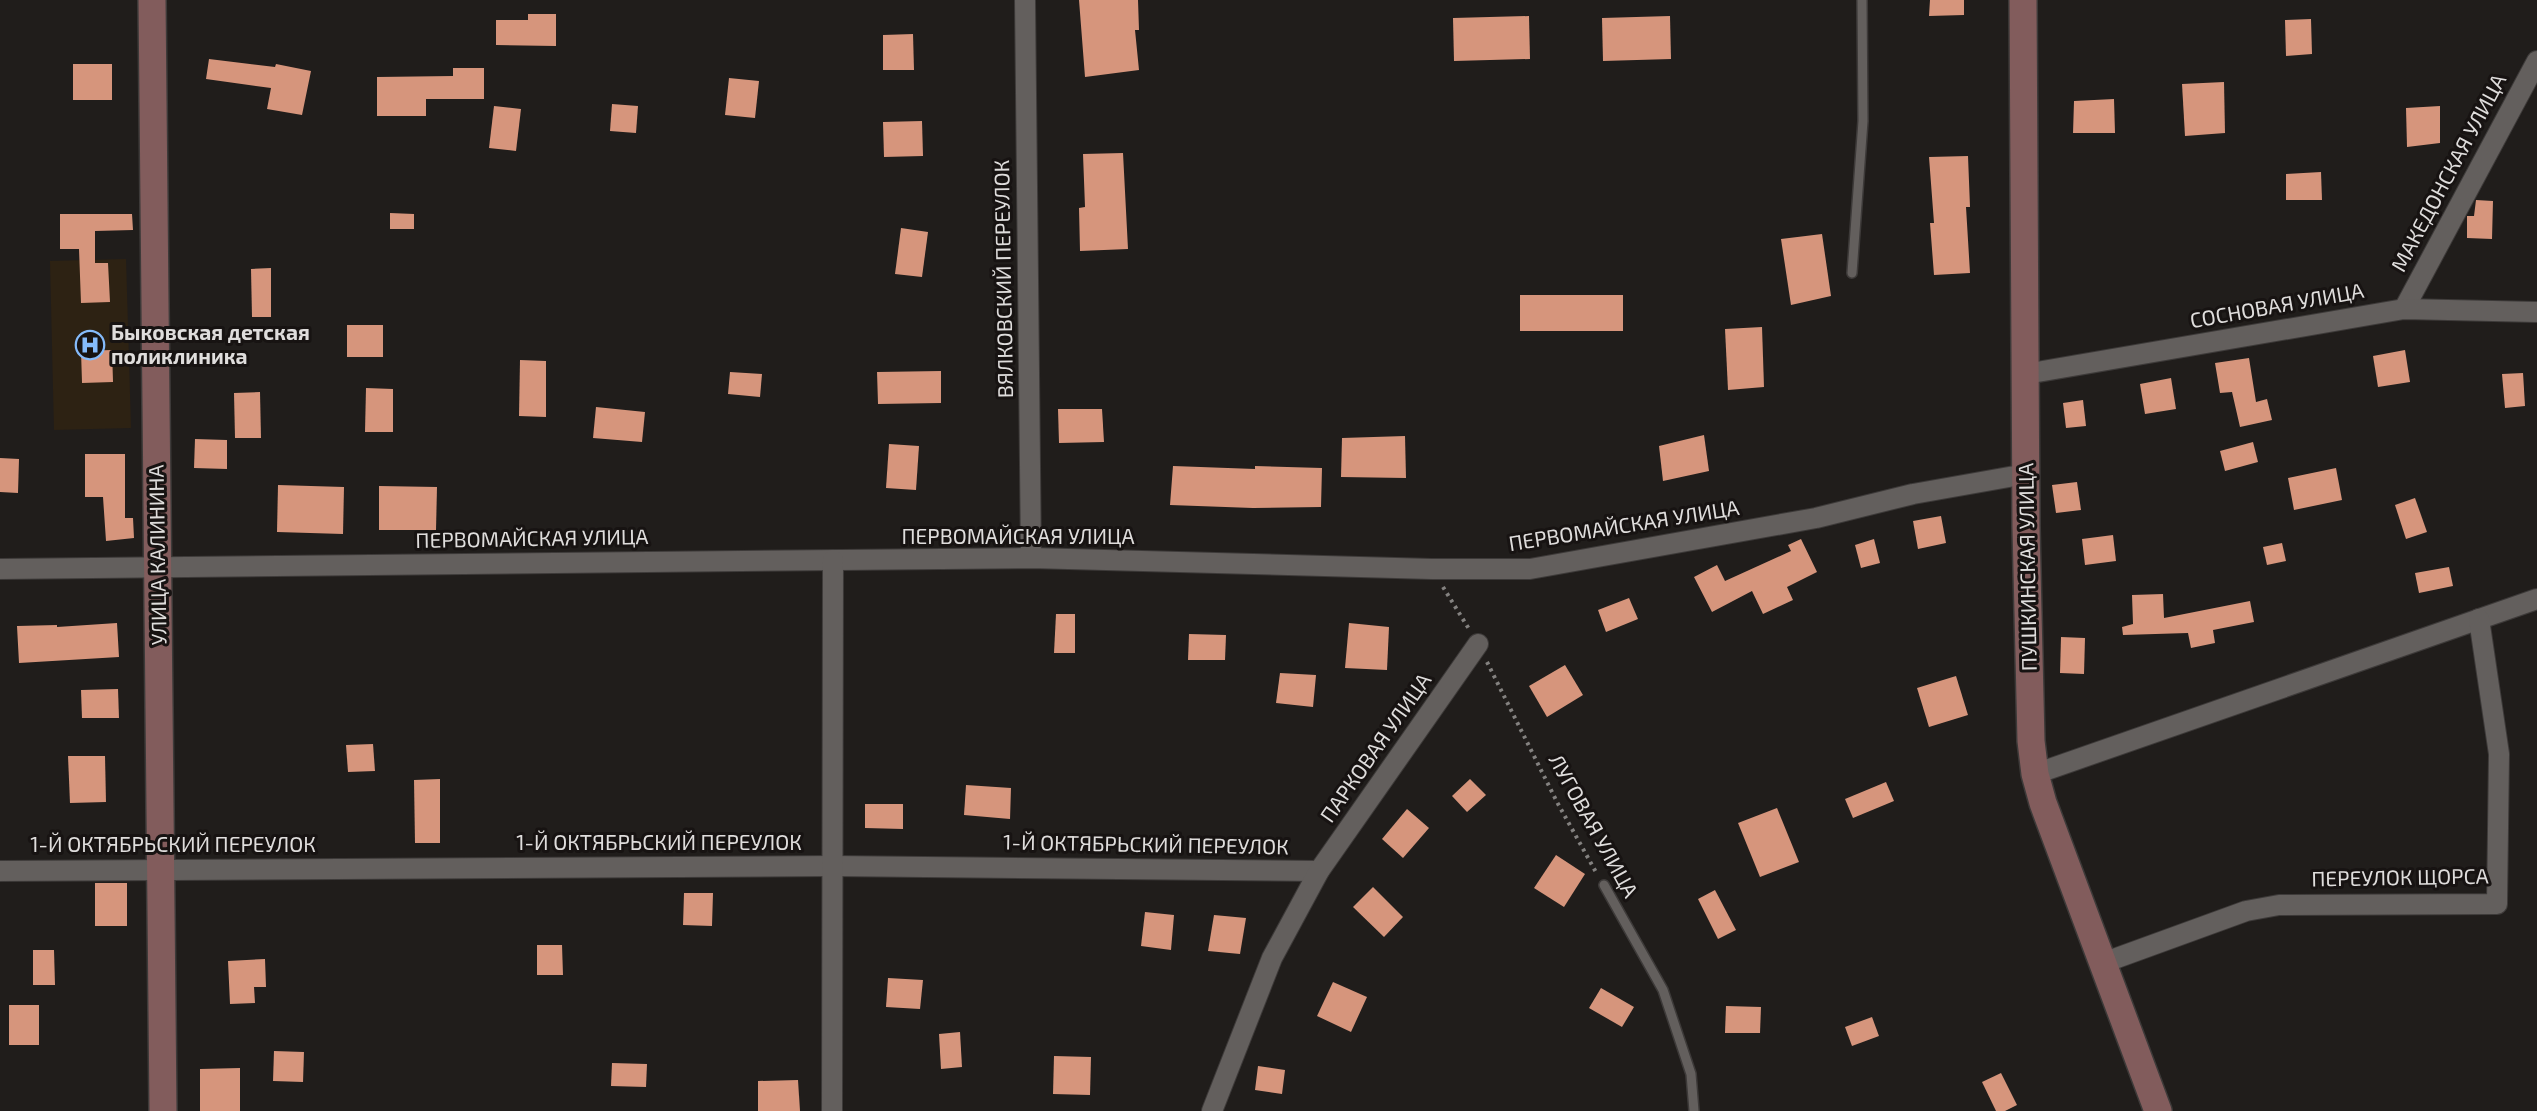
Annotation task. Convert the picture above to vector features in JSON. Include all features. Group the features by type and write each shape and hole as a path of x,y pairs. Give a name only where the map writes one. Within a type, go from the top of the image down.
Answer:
{"street":[{"name":"УЛИЦА КАЛИНИНА","path":"152,0 163,1111"},
{"name":"ВЯЛКОВСКИЙ ПЕРЕУЛОК","path":"1025,0 1031,558"},
{"name":"ПУШКИНСКАЯ УЛИЦА","path":"2023,0 2026,474 2031,741 2035,774 2043,803 2158,1111"},
{"name":"МАКЕДОНСКАЯ УЛИЦА","path":"2404,309 2537,61"},
{"name":"СОСНОВАЯ УЛИЦА","path":"2026,374 2404,309 2537,312"},
{"name":"ПЕРВОМАЙСКАЯ УЛИЦА","path":"0,569 1031,558 1432,569 1530,569 1816,518 1913,494 2026,474"},
{"path":"832,1111 834,560"},
{"path":"2035,774 2537,599"},
{"name":"ПЕРЕУЛОК ЩОРСА","path":"2103,963 2246,911 2279,904 2497,904 2499,754 2479,619"},
{"name":"ПАРКОВАЯ УЛИЦА","path":"1212,1111 1272,958 1319,871 1478,644"},
{"name":"1-Й ОКТЯБРЬСКИЙ ПЕРЕУЛОК","path":"0,871 832,866 1319,871"}],"lane":[{"path":"1852,273 1863,121 1862,0"},
{"name":"ЛУГОВАЯ УЛИЦА","path":"1604,885 1663,990 1691,1074 1694,1111"}],"path":[{"name":"ЛУГОВАЯ УЛИЦА","path":"1432,569 1478,644 1557,802 1604,885"}],"shaded area":[{"name":"Быковская детская поликлиника","path":"126,259 131,428 54,430 50,261"}],"building":[{"path":"1079,0 1138,0 1139,30 1135,30 1139,70 1085,77"},
{"path":"1930,0 1964,0 1964,15 1929,16"},
{"path":"528,14 556,14 556,46 496,45 496,20 528,20"},
{"path":"1529,16 1530,59 1454,61 1453,18"},
{"path":"1670,16 1671,59 1603,61 1602,18"},
{"path":"2311,19 2312,54 2286,56 2285,20"},
{"path":"913,34 914,70 883,70 883,35"},
{"path":"209,59 275,67 276,64 311,71 302,115 267,109 271,88 206,79"},
{"path":"73,64 112,64 112,100 73,100"},
{"path":"453,68 484,68 484,99 426,99 426,116 377,116 377,77 453,76"},
{"path":"729,78 759,81 755,118 725,115"},
{"path":"2224,82 2225,133 2185,136 2182,84"},
{"path":"2114,99 2115,133 2073,133 2074,101"},
{"path":"612,104 638,106 636,133 610,131"},
{"path":"494,106 521,109 516,151 489,148"},
{"path":"2440,106 2440,143 2407,147 2406,108"},
{"path":"922,121 923,156 884,157 883,122"},
{"path":"1123,153 1128,249 1080,251 1079,208 1085,207 1083,154"},
{"path":"1968,156 1970,207 1966,207 1970,273 1934,275 1930,223 1934,223 1929,157"},
{"path":"2321,172 2322,200 2286,200 2286,174"},
{"path":"2476,200 2493,201 2492,239 2467,238 2467,216 2474,216"},
{"path":"390,213 414,214 414,229 390,229"},
{"path":"60,214 132,214 133,230 95,231 95,263 108,263 110,302 81,303 79,249 60,249"},
{"path":"901,228 928,232 922,277 895,274"},
{"path":"1822,234 1831,296 1791,305 1781,239"},
{"path":"271,268 271,317 252,317 251,269"},
{"path":"1520,295 1623,295 1623,331 1520,331"},
{"path":"347,325 383,325 383,357 347,357"},
{"path":"1762,327 1764,387 1728,390 1725,329"},
{"path":"112,350 113,382 82,383 81,351"},
{"path":"2405,350 2410,382 2378,387 2373,356"},
{"path":"2249,358 2256,402 2267,399 2272,420 2240,427 2232,392 2220,393 2215,363"},
{"path":"520,360 546,361 546,417 519,416"},
{"path":"941,371 941,403 878,404 877,372"},
{"path":"730,372 762,374 760,397 728,394"},
{"path":"2523,373 2525,406 2505,408 2502,374"},
{"path":"2171,378 2176,409 2145,414 2140,384"},
{"path":"366,388 393,389 393,432 365,432"},
{"path":"260,392 261,438 235,438 234,393"},
{"path":"2083,400 2086,426 2066,428 2063,403"},
{"path":"596,407 645,412 642,442 593,438"},
{"path":"1058,409 1102,409 1104,442 1059,443"},
{"path":"1704,435 1709,471 1663,481 1659,446"},
{"path":"1405,436 1406,478 1341,477 1342,438"},
{"path":"195,439 227,440 227,469 194,468"},
{"path":"2253,442 2258,462 2225,471 2220,451"},
{"path":"889,444 919,446 916,490 886,488"},
{"path":"85,454 125,454 125,518 133,518 134,538 106,541 103,497 85,497"},
{"path":"0,458 19,459 18,493 0,492"},
{"path":"1173,466 1255,469 1255,466 1322,468 1321,507 1253,508 1170,505"},
{"path":"2336,468 2342,500 2294,510 2288,478"},
{"path":"2077,482 2081,510 2056,513 2052,485"},
{"path":"278,485 344,487 343,534 277,532"},
{"path":"379,486 437,487 436,530 379,530"},
{"path":"2415,498 2427,532 2406,539 2395,505"},
{"path":"1941,516 1946,543 1918,549 1913,521"},
{"path":"2113,535 2116,561 2085,565 2082,539"},
{"path":"1801,539 1817,572 1787,587 1793,600 1763,614 1752,591 1712,612 1694,577 1717,565 1725,581 1791,551 1788,545"},
{"path":"1874,539 1880,563 1861,568 1855,545"},
{"path":"2282,543 2286,561 2267,565 2263,547"},
{"path":"2449,567 2453,586 2419,593 2415,573"},
{"path":"2163,594 2164,618 2250,601 2254,622 2213,630 2215,643 2191,648 2188,633 2123,635 2122,627 2133,624 2132,595"},
{"path":"1629,598 1638,619 1606,632 1598,610"},
{"path":"1056,614 1075,614 1075,653 1054,653"},
{"path":"117,623 119,657 19,663 17,626 57,625 57,627"},
{"path":"1349,623 1389,627 1387,670 1345,668"},
{"path":"1189,634 1226,635 1225,660 1188,660"},
{"path":"2061,637 2085,638 2084,674 2060,673"},
{"path":"1565,665 1583,695 1547,717 1529,686"},
{"path":"1280,673 1316,675 1313,707 1276,703"},
{"path":"1956,676 1968,715 1929,727 1917,688"},
{"path":"118,689 119,718 82,718 81,690"},
{"path":"373,744 375,771 348,772 346,745"},
{"path":"68,756 105,756 106,802 70,803"},
{"path":"440,779 440,843 415,843 414,780"},
{"path":"1470,779 1486,795 1467,812 1452,796"},
{"path":"1886,782 1894,801 1853,818 1845,799"},
{"path":"966,785 1011,788 1010,819 964,815"},
{"path":"865,804 903,804 903,829 865,828"},
{"path":"1777,808 1799,862 1760,877 1738,823"},
{"path":"1407,809 1429,828 1403,858 1382,839"},
{"path":"1556,855 1585,874 1564,907 1534,888"},
{"path":"95,883 127,883 127,926 95,926"},
{"path":"1373,887 1403,917 1384,937 1353,907"},
{"path":"1715,890 1736,930 1718,939 1698,899"},
{"path":"684,893 713,893 712,926 683,925"},
{"path":"1145,912 1174,915 1171,950 1141,946"},
{"path":"1214,915 1246,918 1240,954 1208,951"},
{"path":"537,945 562,945 563,975 537,975"},
{"path":"33,950 54,950 55,985 33,985"},
{"path":"265,959 266,987 254,987 255,1003 230,1004 228,961"},
{"path":"888,978 923,980 920,1009 886,1007"},
{"path":"1333,982 1367,997 1351,1032 1317,1016"},
{"path":"1601,988 1634,1007 1622,1027 1589,1008"},
{"path":"9,1005 39,1005 39,1045 9,1045"},
{"path":"1726,1006 1761,1007 1760,1033 1725,1033"},
{"path":"1872,1017 1879,1036 1852,1046 1845,1027"},
{"path":"960,1032 962,1067 941,1069 939,1034"},
{"path":"274,1051 304,1052 303,1082 273,1081"},
{"path":"1054,1056 1091,1057 1090,1095 1053,1094"},
{"path":"612,1063 647,1064 646,1087 611,1086"},
{"path":"1258,1066 1285,1070 1282,1094 1255,1090"},
{"path":"240,1068 240,1111 200,1111 200,1069"},
{"path":"2001,1073 2017,1105 2005,1111 1996,1111 1982,1082"},
{"path":"798,1080 800,1111 758,1111 758,1081"}],"place":[{"name":"Быковская детская поликлиника","path":"90,345"}]}
